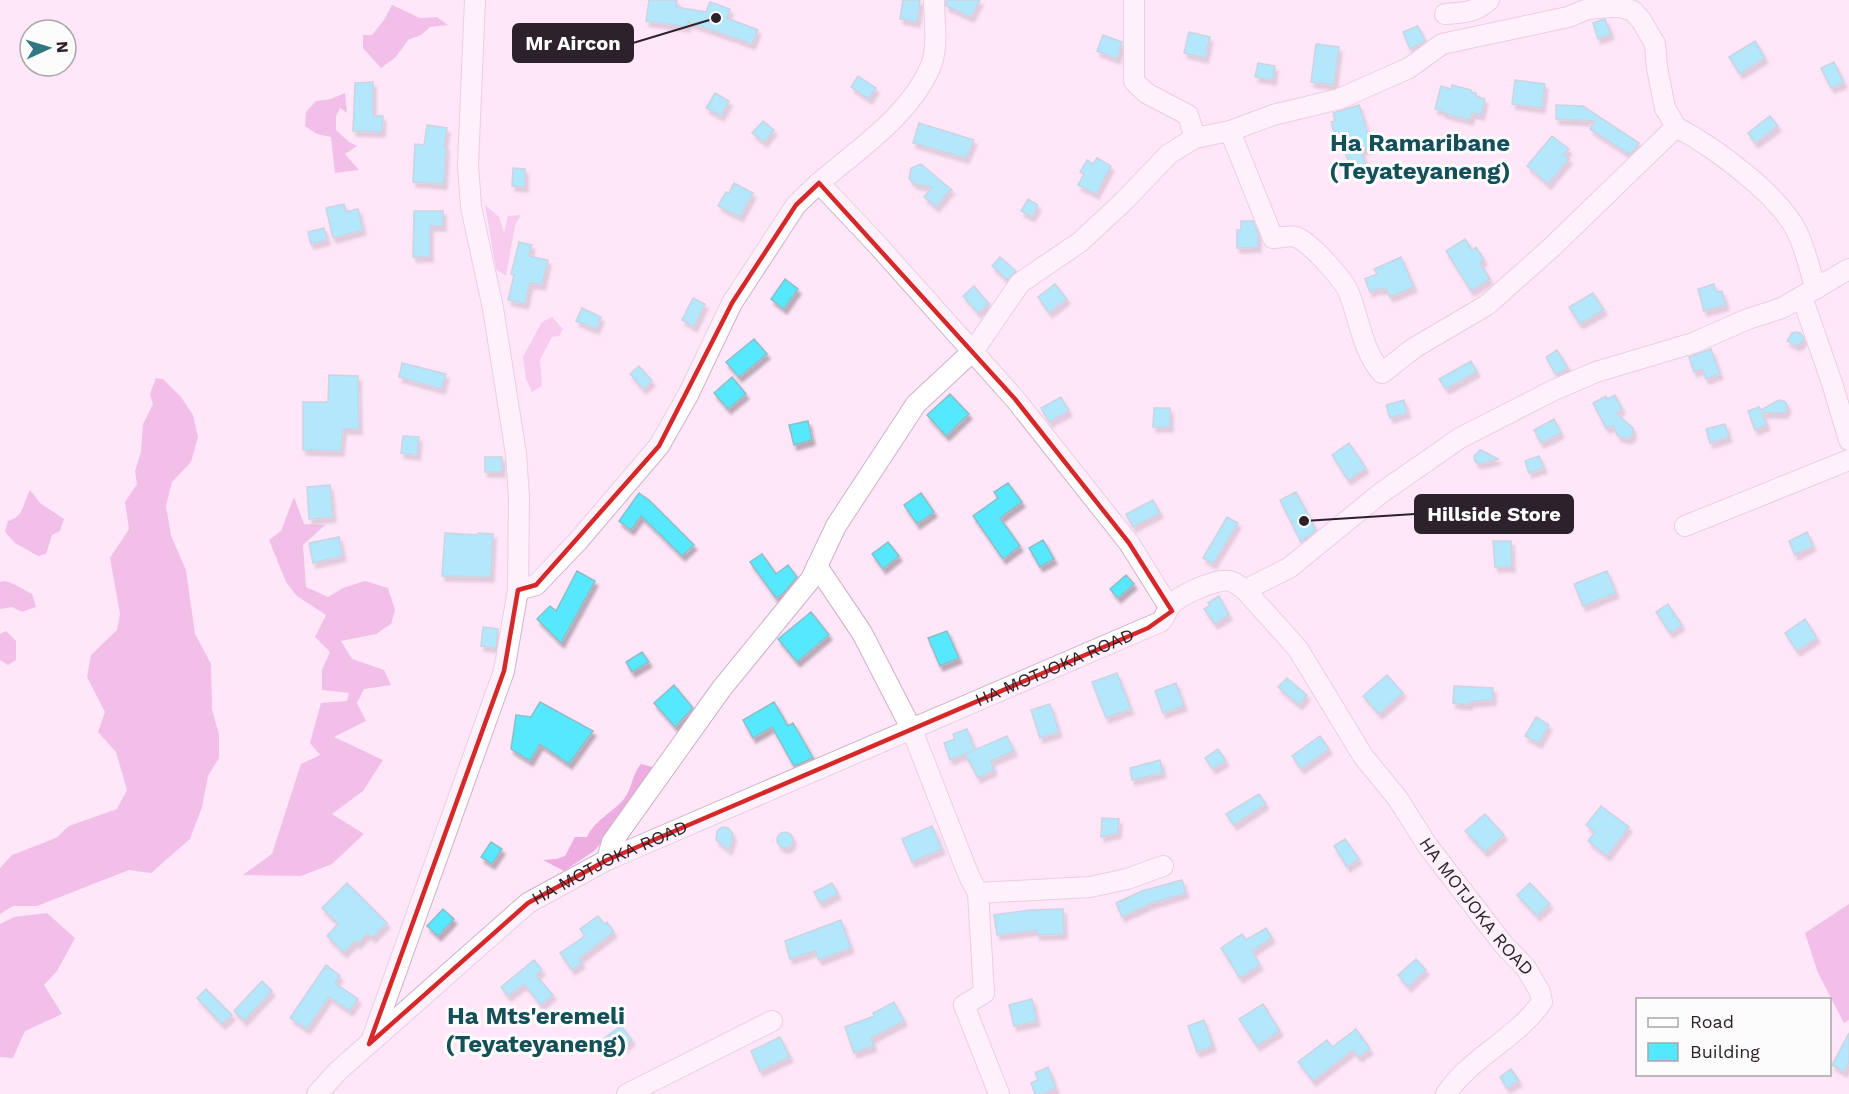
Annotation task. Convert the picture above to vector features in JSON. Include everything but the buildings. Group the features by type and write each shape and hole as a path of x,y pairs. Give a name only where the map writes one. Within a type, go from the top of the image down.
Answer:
{"street":[{"path":"369,1044 378,1025 504,671 518,590 519,497 516,454 493,308 471,207 468,165 475,0"},
{"path":"518,590 536,585 578,541 658,446 688,395 732,303 796,205 898,115 930,68 934,50 934,0"},
{"path":"1134,0 1134,81 1146,93 1188,116 1195,138"},
{"path":"1442,44 1445,7 1469,12 1482,7 1489,0"},
{"path":"607,860 612,842 722,688 811,579 836,526 916,404 974,350 1020,283 1080,242 1169,154 1195,138 1230,131 1273,115 1339,99 1409,68 1442,44 1568,16 1588,9 1621,7 1633,11 1655,44 1656,68 1665,108 1676,127 1719,154 1779,206 1799,234 1809,293 1849,440"},
{"path":"1230,131 1273,238 1294,236 1314,248 1348,291 1362,339 1371,359 1382,373 1414,348 1487,305 1552,247 1676,127"},
{"path":"819,183 974,350 1095,498 1129,543 1169,607"},
{"path":"1245,590 1288,568 1381,493 1460,438 1554,390 1596,372 1693,343 1782,308 1849,269"},
{"path":"1685,526 1849,460"},
{"path":"817,566 862,633 912,730 969,876 978,893 984,993 964,1005 999,1094"},
{"name":"HA MOTJOKA ROAD","path":"317,1094 338,1071 528,903 607,860 1160,622 1169,607 1186,594 1224,580 1245,590 1299,649 1363,756 1398,799 1427,845 1452,878 1503,944 1526,968 1540,992 1542,1002 1535,1012 1514,1033 1473,1066 1446,1094"},
{"path":"978,893 1090,886 1127,879 1163,866"},
{"path":"627,1094 772,1021"}],"highlighted area":[{"path":"819,183 1015,399 1129,543 1172,611 1148,628 607,860 528,903 369,1044 504,671 518,590 536,585 659,446 732,303 796,205"}],"shaded area":[{"path":"392,5 420,18 437,17 448,25 430,27 421,35 408,40 396,57 381,68 363,48 363,35 372,35"},
{"path":"345,93 347,113 340,108 336,116 336,130 357,146 345,154 359,170 335,173 331,137 317,134 305,126 306,112 316,101 331,99"},
{"path":"485,205 499,217 504,232 508,216 521,215 515,225 506,276 496,269"},
{"path":"552,317 563,329 559,336 552,337 540,360 542,386 532,392 526,379 523,357 542,322"},
{"path":"156,378 163,379 181,397 193,415 198,437 191,462 172,482 166,506 171,536 186,570 195,634 211,664 212,709 219,735 219,758 208,776 202,807 190,839 151,873 129,870 37,906 13,906 0,914 0,868 12,855 56,838 69,826 117,809 127,790 116,752 98,732 105,712 87,677 91,655 117,630 120,614 110,558 129,529 125,502 137,484 135,471 141,452 143,424 153,404 150,394"},
{"path":"30,490 40,503 64,519 60,531 52,535 46,554 38,556 15,543 5,532 8,521 20,513"},
{"path":"294,497 304,524 325,525 303,545 306,587 328,597 343,588 365,581 388,588 395,610 391,624 376,634 341,641 352,659 384,670 391,685 364,689 357,703 366,721 334,737 383,760 363,791 332,814 364,834 332,864 301,876 243,875 272,854 301,764 320,755 310,743 321,703 347,701 349,693 322,690 322,670 330,652 315,637 326,615 297,596 286,582 269,540 281,531"},
{"path":"4,581 32,594 36,607 22,612 12,607 0,609 0,582"},
{"path":"6,631 16,641 16,660 8,665 0,660 0,634"},
{"path":"641,764 652,767 655,772 630,812 594,851 564,871 543,860 565,856 575,837 587,837 594,826 624,799"},
{"path":"1849,904 1849,1020 1844,1023 1818,973 1805,933"},
{"path":"47,913 75,938 57,971 44,985 62,1014 25,1031 13,1058 0,1057 0,924 14,917"}],"place":[{"name":"Mr Aircon","path":"716,18"},
{"name":"Hillside Store","path":"1304,521"}],"district":[{"name":"Ha Ramaribane (Teyateyaneng)","path":"1420,157"},
{"name":"Ha Mts'eremeli (Teyateyaneng)","path":"536,1030"}]}
